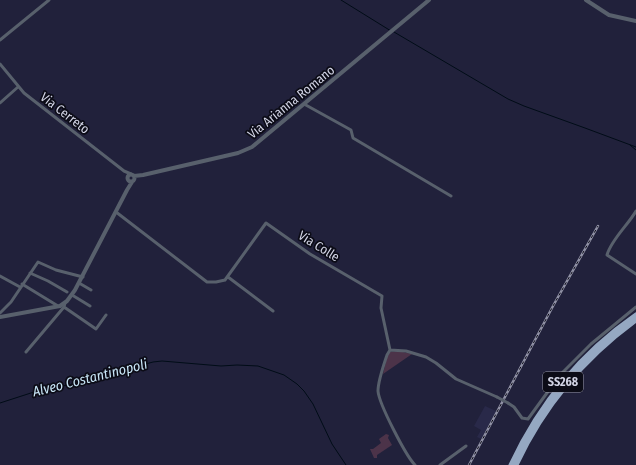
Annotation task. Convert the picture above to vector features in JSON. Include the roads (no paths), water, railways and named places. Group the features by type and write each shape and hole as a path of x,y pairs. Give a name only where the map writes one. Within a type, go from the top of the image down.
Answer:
{"highway":[{"name":"SS268","path":"511,465 533,424 559,387 594,349 636,315"},
{"name":"SS268","path":"516,465 537,426 563,389 597,352 636,320"}],"street":[{"path":"0,40 49,0"},
{"name":"Via Arianna Romano","path":"131,178 247,150 430,0"},
{"path":"586,0 609,15 636,21"},
{"name":"Via Cerreto","path":"0,64 18,87 39,106 131,178"},
{"path":"0,103 18,87"},
{"path":"304,104 351,130 353,138 451,196"},
{"path":"26,352 65,305 83,277 127,190 131,178"},
{"path":"636,211 632,219 609,249 607,255 636,274"},
{"path":"116,212 207,282 220,282 228,277 273,312"},
{"name":"Via Colle","path":"228,277 265,224 268,223 310,254 382,296 381,311 390,350"},
{"path":"0,313 11,302 38,262 56,270 83,277"},
{"path":"30,273 67,292"},
{"path":"0,276 58,306"},
{"path":"79,283 91,290"},
{"path":"72,295 90,306"},
{"path":"0,317 65,305 96,329 106,315"},
{"path":"415,465 398,437 379,395 378,387 386,355 390,350 406,351 426,357 436,363 456,380 497,397 514,407 524,419 528,419 560,375 591,344 636,307"},
{"path":"440,465 466,446"}],"waterway":[{"path":"341,0 391,31"},
{"path":"394,32 508,99 636,147"},
{"path":"630,145 636,150"},
{"name":"Alveo Costantinopoli","path":"0,403 37,391 73,384 153,362 162,361 221,366 258,366 284,375 304,391 313,404 332,444 346,465"}],"railway":[{"path":"469,465 553,306 598,226"}]}
